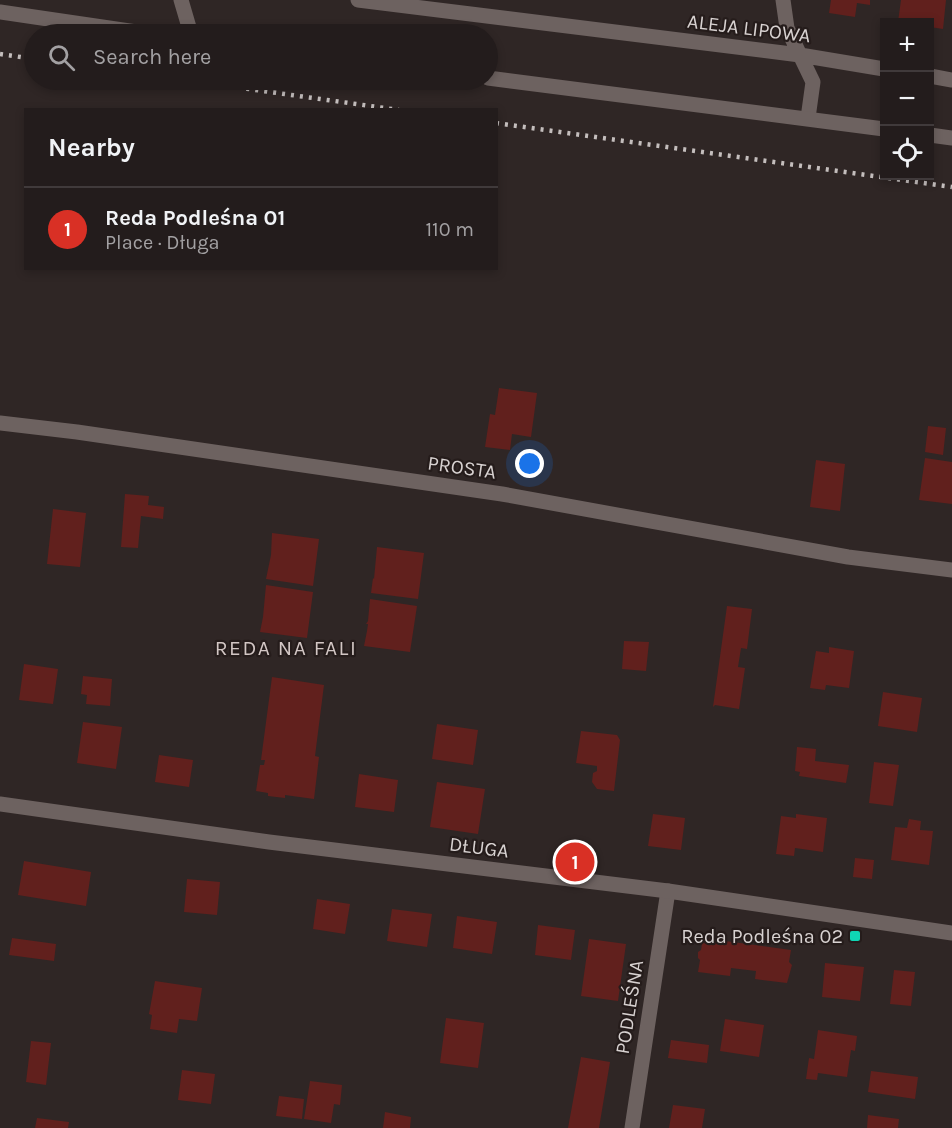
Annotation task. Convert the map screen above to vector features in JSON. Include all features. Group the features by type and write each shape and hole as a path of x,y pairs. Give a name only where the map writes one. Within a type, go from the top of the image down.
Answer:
{"street":[{"path":"181,0 188,24"},
{"name":"ALEJA LIPOWA","path":"358,0 800,55 880,68"},
{"path":"783,0 787,28 813,82 808,118"},
{"path":"0,12 82,24"},
{"path":"934,77 952,80"},
{"path":"498,79 880,128"},
{"path":"934,136 952,138"},
{"name":"PROSTA","path":"0,423 89,433 502,494 848,557 952,570"},
{"name":"DŁUGA","path":"0,804 257,840 668,891 952,933"},
{"name":"PODLEŚNA","path":"632,1128 668,891"}],"building":[{"path":"831,0 870,0 870,5 857,3 855,17 829,13"},
{"path":"901,0 946,0 943,29 934,28 934,18 899,18"},
{"path":"499,388 537,393 531,437 512,434 510,450 485,447 490,414 495,415"},
{"path":"928,426 946,428 943,455 925,452"},
{"path":"925,458 952,462 952,504 919,500"},
{"path":"816,460 845,464 840,511 810,507"},
{"path":"125,494 149,496 148,505 164,507 163,519 141,516 138,548 121,547"},
{"path":"53,509 86,513 80,567 47,564"},
{"path":"272,533 319,539 313,586 266,579 271,555"},
{"path":"377,547 424,553 418,599 371,593"},
{"path":"266,585 313,592 307,638 260,632"},
{"path":"370,599 417,606 410,652 364,646"},
{"path":"727,606 752,609 747,649 741,648 738,667 745,668 739,709 715,705 713,707"},
{"path":"624,641 649,642 646,671 622,669"},
{"path":"829,647 854,651 849,688 826,685 825,690 810,688 816,651 829,653"},
{"path":"24,664 58,669 53,704 19,700"},
{"path":"83,676 112,679 110,706 86,704 87,695 81,694"},
{"path":"272,677 324,685 315,756 319,757 314,799 285,795 285,798 268,796 268,793 256,791 260,765 264,765 265,760 261,760"},
{"path":"883,692 922,698 917,732 878,726"},
{"path":"83,722 122,727 116,769 77,763"},
{"path":"437,724 478,730 473,765 432,759"},
{"path":"581,731 617,735 620,740 614,791 597,789 592,782 597,766 576,763"},
{"path":"797,747 816,749 815,761 849,765 846,783 799,776 800,772 795,771"},
{"path":"159,755 193,760 189,787 155,782"},
{"path":"874,762 899,765 893,806 869,803"},
{"path":"359,774 398,780 394,812 355,807"},
{"path":"437,782 485,789 478,834 430,827"},
{"path":"653,814 685,818 681,850 648,846"},
{"path":"796,814 827,818 823,852 795,848 794,856 776,854 781,816 796,818"},
{"path":"909,819 921,821 920,830 933,831 929,865 891,860 895,827 907,828"},
{"path":"567,858 583,860 583,866 566,864"},
{"path":"855,858 874,860 872,879 853,877"},
{"path":"24,861 91,872 86,906 18,895"},
{"path":"187,879 220,882 217,915 184,912"},
{"path":"317,899 350,904 345,934 313,929"},
{"path":"392,909 432,914 427,947 387,941"},
{"path":"457,916 497,922 492,954 453,948"},
{"path":"538,925 575,930 571,960 535,955"},
{"path":"12,938 56,944 54,961 9,955"},
{"path":"703,938 791,950 789,962 792,965 787,983 755,979 756,971 731,968 730,976 698,972 700,960 698,952 701,950"},
{"path":"589,939 626,944 618,1001 581,996"},
{"path":"825,963 864,967 860,1001 822,997"},
{"path":"894,970 915,972 911,1006 890,1004"},
{"path":"155,981 202,988 197,1021 179,1019 177,1033 150,1029 152,1015 149,1014"},
{"path":"446,1018 484,1023 478,1068 440,1063"},
{"path":"725,1019 764,1025 759,1057 720,1051"},
{"path":"818,1030 857,1036 855,1051 851,1050 847,1077 818,1073 817,1080 806,1079 809,1058 814,1059"},
{"path":"671,1040 709,1045 707,1063 668,1058"},
{"path":"31,1041 51,1043 46,1085 26,1082"},
{"path":"581,1057 610,1062 599,1128 568,1128"},
{"path":"182,1070 215,1074 211,1104 178,1100"},
{"path":"871,1071 918,1077 915,1099 868,1092"},
{"path":"310,1081 342,1085 340,1105 334,1104 331,1123 304,1119"},
{"path":"279,1096 304,1099 302,1119 276,1116"},
{"path":"673,1105 705,1109 702,1128 669,1128"},
{"path":"385,1112 411,1117 410,1128 383,1128"},
{"path":"868,1115 899,1119 898,1128 867,1128"},
{"path":"37,1118 69,1122 68,1128 35,1128"}],"railway":[{"path":"0,54 24,58"},
{"path":"256,90 385,108"},
{"path":"498,123 952,187"}],"place":[{"name":"Reda Podleśna 01","path":"575,862"},
{"name":"Reda Podleśna 02","path":"855,936"}],"district":[{"name":"REDA NA FALI","path":"286,648"}]}
